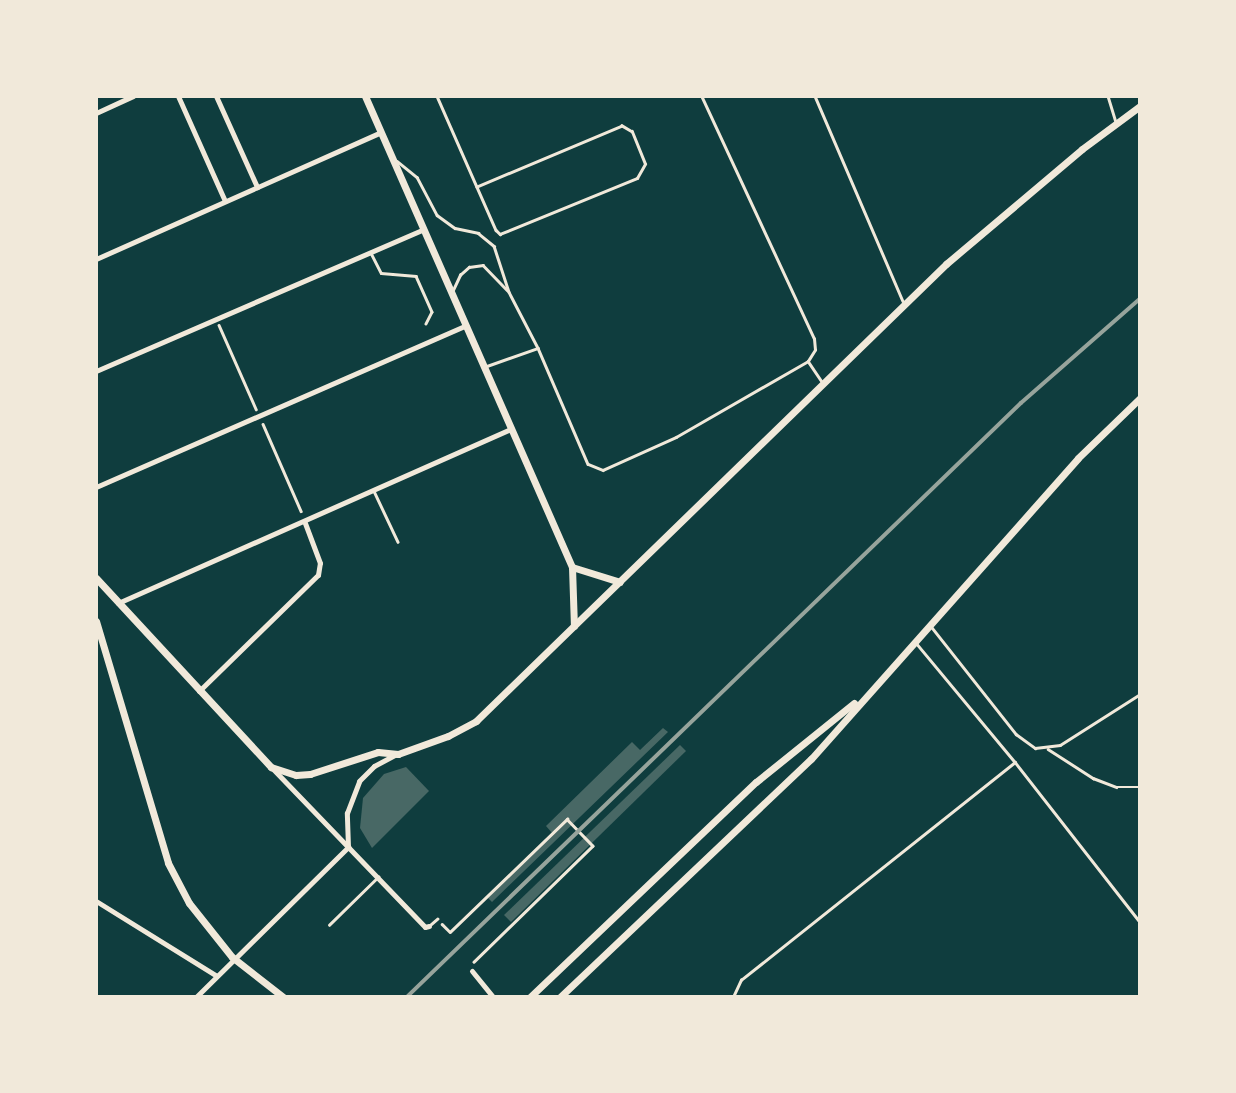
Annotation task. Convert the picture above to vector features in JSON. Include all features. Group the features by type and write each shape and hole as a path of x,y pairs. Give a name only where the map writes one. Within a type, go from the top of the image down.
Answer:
{"main road":[{"path":"365,96 572,567 574,626"},
{"path":"96,578 271,767 296,775 310,774 378,752 398,754 476,721 905,304 1002,215 1116,122 1140,106"},
{"path":"561,997 811,759 863,696 915,642 1078,458 1140,398"},
{"path":"572,567 620,582"},
{"path":"96,621 146,800 168,863 189,903 232,957 283,997"},
{"path":"530,997 793,748 863,696"}],"street":[{"path":"96,113 133,96"},
{"path":"178,96 225,201"},
{"path":"216,96 257,187"},
{"path":"96,259 381,132"},
{"path":"96,371 424,229"},
{"path":"96,486 466,325"},
{"path":"118,603 306,523 512,429"},
{"path":"200,691 318,575 320,563 306,523"},
{"path":"196,997 348,847 347,813 359,781 374,766 398,754"},
{"path":"271,767 425,927 429,926"},
{"path":"96,901 217,976"},
{"path":"472,971 493,997"}],"lane":[{"path":"437,96 477,187 500,234 637,178 645,164 632,132 622,126 477,187"},
{"path":"393,160 417,177 438,215 455,228 478,233 494,246 509,292 538,348 587,464 603,470 676,437 808,361 815,350 814,340 701,96"},
{"path":"815,96 905,304"},
{"path":"1108,96 1116,122"},
{"path":"370,253 381,273 416,276 432,312 426,324"},
{"path":"452,293 460,275 483,265 509,292"},
{"path":"484,367 538,348"},
{"path":"808,361 824,384"},
{"path":"374,491 398,542"},
{"path":"930,625 1016,734 1035,748 1048,749 1093,778 1116,787 1140,787"},
{"path":"915,642 1016,762 1140,922"},
{"path":"1048,749 1140,695"},
{"path":"733,997 741,980 1016,762"},
{"path":"328,925 379,877"},
{"path":"429,926 437,919"}],"path":[{"path":"437,919 450,932 567,819 593,846 474,962"}],"building":[{"path":"663,728 668,732 492,902 488,898 553,834 546,826 632,742 640,750"},
{"path":"680,745 686,751 511,922 504,915"},
{"path":"406,767 429,791 372,848 360,828 363,798 384,774"}],"railway":[{"path":"407,997 1021,403 1140,299"}]}
